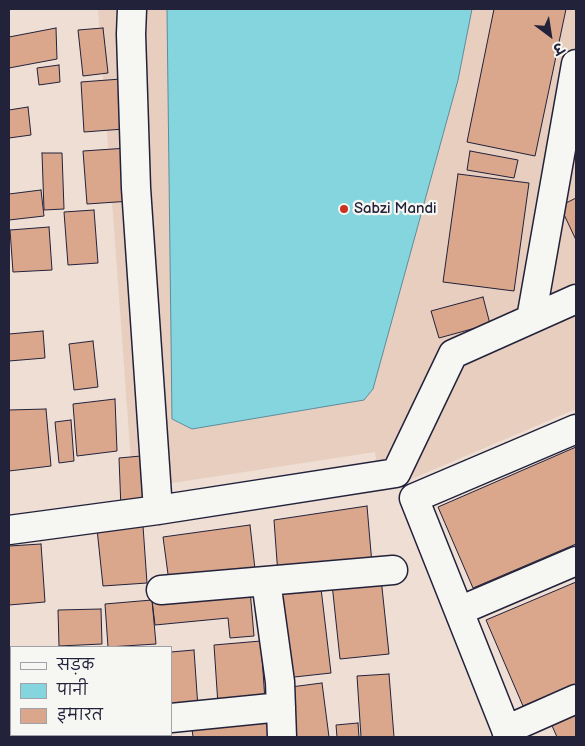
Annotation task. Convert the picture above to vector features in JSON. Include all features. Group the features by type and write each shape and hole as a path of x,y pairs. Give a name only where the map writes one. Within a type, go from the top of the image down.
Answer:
{"street":[{"path":"132,9 131,34 136,188 158,510"},
{"path":"531,319 576,69"},
{"path":"9,530 158,510 396,473 453,354 576,299"},
{"path":"576,429 414,498 507,733 576,698"},
{"path":"459,611 576,561"},
{"path":"161,590 393,570"},
{"path":"266,581 280,682 282,737"},
{"path":"172,718 281,707"}],"shaded area":[{"name":"Sabzi Mandi","path":"98,9 576,9 576,409 381,492 375,452 133,489"}],"water":[{"path":"167,9 472,9 458,80 373,389 364,400 192,429 172,419"}],"building":[{"path":"494,9 566,9 535,156 467,142"},
{"path":"56,28 57,59 9,68 9,37"},
{"path":"103,28 108,73 83,76 78,30"},
{"path":"59,65 60,82 39,85 37,68"},
{"path":"121,79 124,129 84,132 81,82"},
{"path":"28,107 31,135 9,138 9,110"},
{"path":"128,148 131,201 87,204 83,151"},
{"path":"470,151 518,160 514,178 467,170"},
{"path":"42,153 62,153 64,209 44,210"},
{"path":"458,174 529,183 514,291 443,282"},
{"path":"41,190 44,216 9,220 9,194"},
{"path":"576,198 576,240 560,206"},
{"path":"94,210 98,263 68,265 64,212"},
{"path":"49,227 52,270 13,272 10,230"},
{"path":"483,297 490,324 439,338 431,311"},
{"path":"43,331 45,358 9,361 9,334"},
{"path":"93,341 98,387 74,390 69,344"},
{"path":"115,399 117,451 77,456 73,404"},
{"path":"46,409 51,466 9,471 9,410"},
{"path":"71,420 74,461 59,463 55,422"},
{"path":"576,447 576,544 473,588 438,507"},
{"path":"141,456 143,508 121,509 119,458"},
{"path":"367,506 372,564 278,575 274,520"},
{"path":"250,525 256,578 170,589 163,537"},
{"path":"143,526 147,583 103,586 97,529"},
{"path":"41,544 45,602 9,605 9,546"},
{"path":"381,578 389,654 340,659 332,584"},
{"path":"320,580 331,673 276,679 266,586"},
{"path":"576,582 576,684 523,706 486,620"},
{"path":"250,590 254,636 230,638 228,618 155,625 152,600"},
{"path":"152,600 156,644 108,646 105,604"},
{"path":"101,609 102,644 59,646 58,610"},
{"path":"261,641 265,701 218,705 214,645"},
{"path":"194,650 198,708 172,710 172,652"},
{"path":"389,674 394,737 361,737 357,676"},
{"path":"322,683 329,737 289,737 283,688"},
{"path":"10,686 9,706 9,687"},
{"path":"576,707 576,737 557,737 549,719"},
{"path":"272,713 275,737 193,737 191,721"},
{"path":"358,723 359,737 337,737 336,725"}],"place":[{"name":"Sabzi Mandi","path":"344,209"}]}
